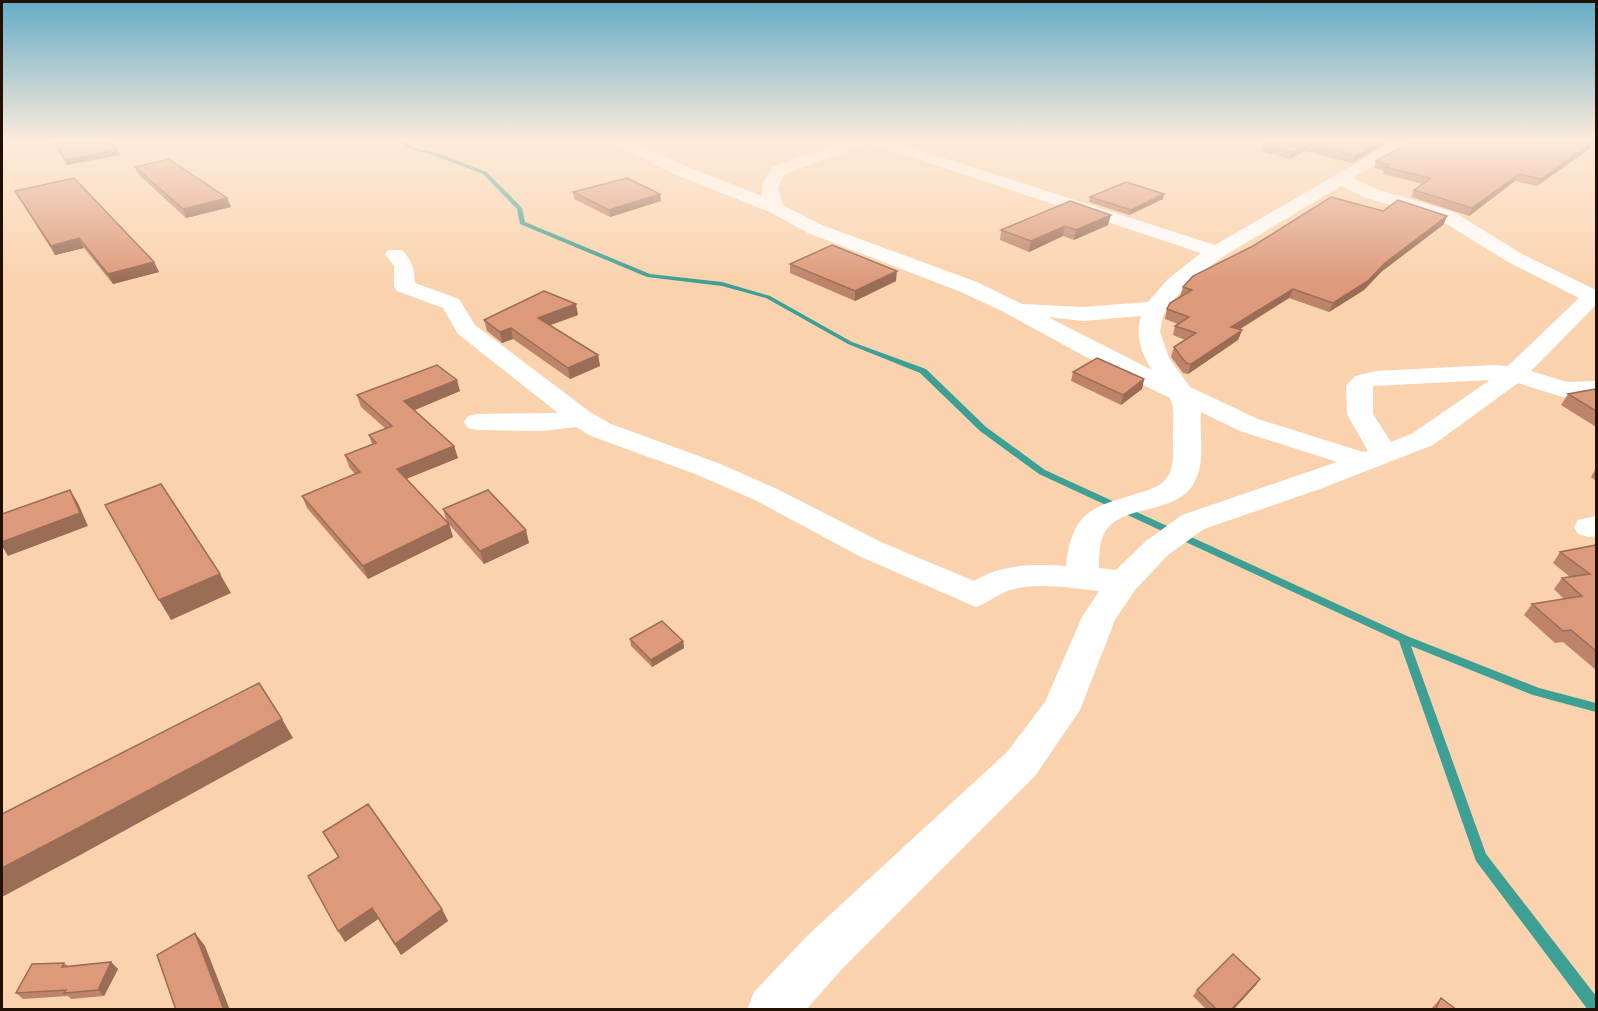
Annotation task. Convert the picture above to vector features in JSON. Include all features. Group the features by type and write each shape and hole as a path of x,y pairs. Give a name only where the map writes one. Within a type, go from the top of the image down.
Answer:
{"street":[{"path":"726,187 776,208 815,230 969,287 1010,306 1094,352 1249,425 1374,458"},
{"path":"769,187 769,195 776,208"},
{"path":"1018,187 1217,252"},
{"path":"1082,577 1086,539 1094,524 1109,512 1170,491 1183,480 1186,467 1185,437 1188,411 1180,391 1158,359 1150,339 1149,326 1156,308 1179,279 1217,252 1327,187"},
{"path":"772,1010 825,952 1021,764 1061,710 1099,617 1123,582 1157,548 1193,522 1423,439 1514,374 1594,297 1515,258 1447,216 1370,193 1358,187"},
{"path":"395,254 404,265 405,286 451,304 466,329 581,418 601,430 708,469 767,495 870,549 976,596 1000,582 1011,579 1082,577 1123,582"},
{"path":"1010,306 1062,314 1156,308"},
{"path":"1374,458 1360,414 1359,386 1364,381 1376,378 1469,373 1514,374 1566,390 1596,388"},
{"path":"477,422 543,423 581,418"}],"building":[{"path":"32,187 83,187 154,262 108,274 79,238 51,246 15,191"},
{"path":"158,187 211,187 227,198 183,209"},
{"path":"592,187 646,187 660,194 609,210 573,192"},
{"path":"1114,187 1142,187 1164,194 1131,210 1090,197"},
{"path":"1418,187 1501,187 1472,208 1414,190"},
{"path":"1331,197 1383,211 1398,200 1447,216 1385,263 1368,281 1333,303 1293,289 1231,327 1242,330 1191,364 1186,363 1174,347 1196,333 1175,326 1189,317 1167,309 1170,303 1192,290 1183,287 1193,276 1253,246"},
{"path":"1070,201 1111,215 1076,230 1065,226 1031,241 1001,230"},
{"path":"832,245 897,271 855,291 790,264"},
{"path":"544,291 576,304 538,318 598,355 568,368 511,328 500,332 484,320"},
{"path":"1097,358 1144,379 1123,395 1073,372"},
{"path":"437,365 457,380 404,401 454,446 397,469 449,524 363,566 302,496 360,472 345,455 376,443 369,435 392,426 357,395"},
{"path":"1596,389 1596,411 1568,394"},
{"path":"161,484 220,574 159,600 105,505"},
{"path":"70,490 80,513 2,542 2,514"},
{"path":"488,490 526,530 480,551 443,509"},
{"path":"1596,545 1596,651 1571,630 1563,631 1532,604 1582,596 1562,578 1590,574 1560,552"},
{"path":"662,621 683,641 651,660 630,639"},
{"path":"259,683 282,719 2,868 2,814"},
{"path":"368,804 442,909 395,944 372,908 338,931 308,876 339,857 323,832"},
{"path":"195,933 224,1010 176,1010 157,955"},
{"path":"1233,954 1260,979 1231,1010 1217,1010 1197,990"},
{"path":"111,962 98,990 16,993 32,964 64,963 62,967"},
{"path":"1441,998 1457,1010 1435,1010"}],"waterway":[{"path":"499,187 520,209 522,223 649,276 722,284 768,297 850,343 923,371 983,429 1042,472 1403,639"},
{"path":"1403,639 1537,692 1596,707"},
{"path":"1403,639 1481,857 1596,1008"}]}
